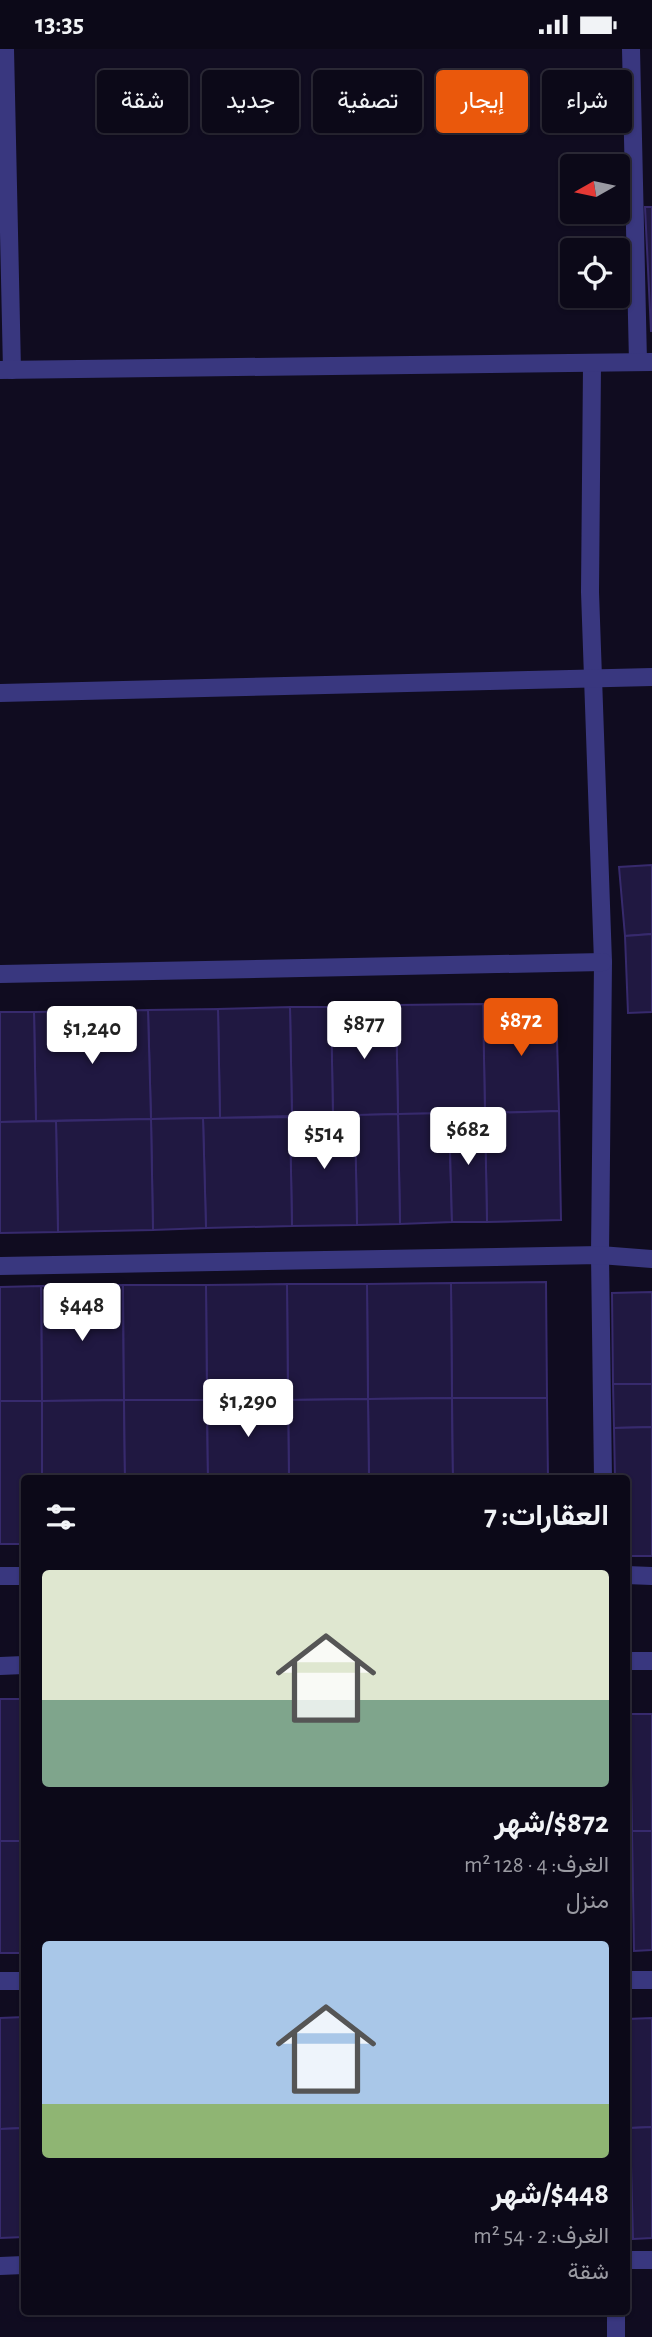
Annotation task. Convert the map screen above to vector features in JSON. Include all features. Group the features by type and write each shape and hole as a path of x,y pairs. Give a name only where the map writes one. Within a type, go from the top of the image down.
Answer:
{"street":[{"path":"5,49 6,370 592,365 645,362 644,186 631,49"},
{"path":"592,365 592,680 603,962 600,1255 603,1475"},
{"path":"0,693 652,677"},
{"path":"0,974 603,962"},
{"path":"0,1266 600,1255 652,1259"},
{"path":"0,1576 21,1576"},
{"path":"630,1576 652,1576"},
{"path":"630,1661 652,1661"},
{"path":"0,1666 21,1665"},
{"path":"630,1980 652,1980"},
{"path":"0,1981 21,1981"},
{"path":"630,2260 652,2260"},
{"path":"0,2266 21,2266"},
{"path":"616,2315 616,2337"}],"building":[{"path":"645,207 652,207 652,331 651,331"},
{"path":"652,865 652,934 625,936 619,867"},
{"path":"652,934 652,1012 628,1013 625,936"},
{"path":"556,1002 559,1111 485,1113 483,1004"},
{"path":"483,1004 485,1113 398,1114 396,1005"},
{"path":"396,1005 398,1114 333,1116 331,1007"},
{"path":"290,1007 331,1007 333,1116 292,1116"},
{"path":"290,1007 292,1116 220,1118 218,1009"},
{"path":"218,1009 220,1118 151,1119 148,1010"},
{"path":"148,1010 151,1119 36,1121 34,1012"},
{"path":"0,1012 34,1012 36,1121 0,1122"},
{"path":"559,1111 561,1220 487,1222 485,1113"},
{"path":"449,1113 452,1222 400,1224 398,1114"},
{"path":"449,1113 485,1113 487,1222 452,1222"},
{"path":"398,1114 400,1224 357,1225 355,1115"},
{"path":"355,1115 357,1225 292,1226 290,1117"},
{"path":"290,1117 292,1226 206,1228 203,1118"},
{"path":"203,1118 206,1228 153,1230 151,1119"},
{"path":"151,1119 153,1230 58,1232 56,1121"},
{"path":"56,1121 58,1232 0,1233 0,1122"},
{"path":"546,1282 547,1398 452,1398 451,1283"},
{"path":"451,1283 452,1398 368,1399 367,1284"},
{"path":"287,1284 367,1284 368,1399 288,1400"},
{"path":"287,1284 288,1400 207,1400 206,1285"},
{"path":"123,1285 124,1400 42,1401 41,1286"},
{"path":"123,1285 206,1285 207,1400 124,1400"},
{"path":"41,1286 42,1401 0,1401 0,1287"},
{"path":"652,1292 652,1384 613,1384 612,1293"},
{"path":"613,1384 652,1384 652,1427 614,1428"},
{"path":"452,1398 453,1475 369,1475 368,1399"},
{"path":"452,1398 547,1398 548,1475 453,1475"},
{"path":"368,1399 369,1475 289,1475 288,1400"},
{"path":"124,1400 125,1475 42,1475 42,1401"},
{"path":"124,1400 207,1400 208,1475 125,1475"},
{"path":"207,1400 288,1400 289,1475 208,1475"},
{"path":"0,1401 42,1401 42,1475 21,1475 21,1544 0,1544"},
{"path":"652,1427 652,1556 630,1556 630,1475 615,1475 614,1428"},
{"path":"0,1699 21,1699 21,1841 0,1841"},
{"path":"630,1714 652,1714 652,1831 632,1831"},
{"path":"632,1831 652,1831 652,1950 634,1951"},
{"path":"0,1841 21,1841 21,1953 0,1953"},
{"path":"21,2017 21,2128 0,2129 0,2018"},
{"path":"652,2018 652,2127 630,2128 630,2019"},
{"path":"652,2127 652,2238 633,2239 630,2128"},
{"path":"21,2128 21,2237 0,2238 0,2129"}]}
